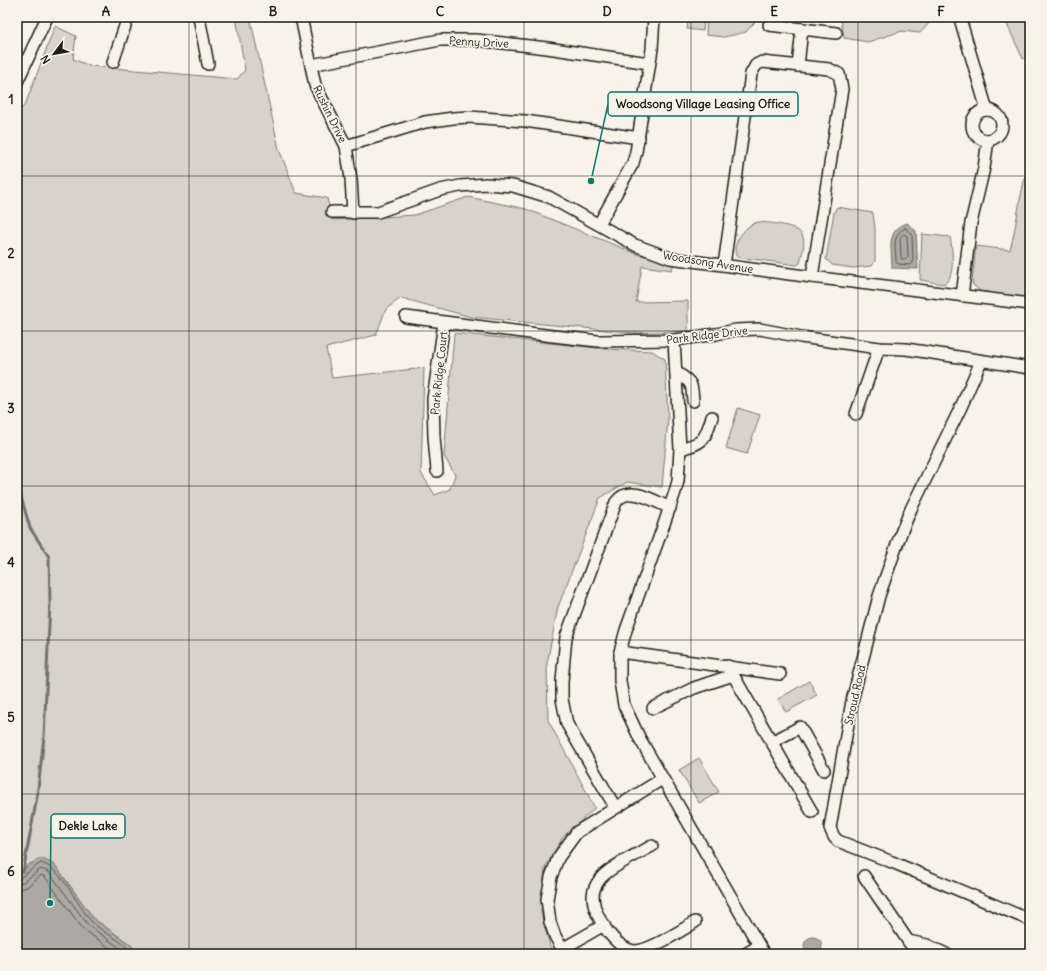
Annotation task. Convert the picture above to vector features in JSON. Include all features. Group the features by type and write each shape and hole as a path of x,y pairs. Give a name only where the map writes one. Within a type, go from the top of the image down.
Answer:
{"street":[{"path":"17,82 47,17"},
{"path":"113,62 128,17"},
{"path":"198,17 208,64"},
{"name":"Rushin Drive","path":"301,17 315,85 346,146 351,179 353,213"},
{"path":"600,224 633,163 639,138 654,18"},
{"path":"961,22 988,110"},
{"path":"769,25 836,33"},
{"path":"798,66 802,29"},
{"name":"Penny Drive","path":"311,65 440,40 476,40 547,48 649,63"},
{"path":"724,265 751,74 756,65 762,62 829,69 839,74 842,89 812,277"},
{"path":"983,110 988,110 997,113 1001,117 1002,127 1001,132 997,136 988,140 979,137 972,125 975,116 983,110"},
{"path":"346,146 425,122 469,117 518,121 639,138"},
{"path":"962,296 971,223 984,168 988,140"},
{"name":"Woodsong Avenue","path":"332,212 378,212 440,190 460,186 486,184 513,186 550,196 635,245 670,258 1030,304"},
{"name":"Park Ridge Drive","path":"406,318 598,341 674,340 736,330 760,329 801,337 879,348 906,349 1030,368"},
{"name":"Park Ridge Court","path":"437,471 434,437 434,399 444,323"},
{"path":"674,340 680,449 678,481 670,508 626,630 620,652 620,681 624,704 640,740 762,950 745,954"},
{"path":"856,414 879,348"},
{"name":"Stroud Road","path":"981,361 961,407 900,533 879,596 852,701 830,828 834,837 838,841 1030,920"},
{"path":"676,372 690,382 693,401"},
{"path":"680,449 702,441 706,435 712,417"},
{"path":"615,807 567,724 562,699 566,637 616,502 619,498 624,495 636,494 670,508"},
{"path":"620,652 731,671 780,674"},
{"path":"653,708 731,671"},
{"path":"731,671 812,812"},
{"path":"772,742 800,727 824,770"},
{"path":"604,925 563,952 553,929 548,910 547,898 551,877 558,858 577,832 662,779"},
{"path":"652,846 609,871 598,882 593,896 604,925 618,944 625,949 636,951 652,946 696,922"},
{"path":"864,876 917,954"},
{"path":"908,940 927,945 946,954"}],"shaded area":[{"path":"236,17 250,17 279,149 296,193 327,198 332,220 415,215 468,197 526,209 637,254 674,263 672,270 642,266 636,302 688,301 688,331 635,333 471,317 401,298 386,309 376,335 326,348 332,378 424,368 421,473 435,495 450,489 455,475 444,456 454,333 607,349 652,351 665,359 668,419 662,487 627,482 600,498 558,607 547,663 548,720 595,808 563,837 545,868 541,913 552,954 137,954 131,945 94,919 55,865 30,864 17,876 17,113 25,105 55,26 76,36 73,59 90,66 237,79 245,70"},
{"path":"707,17 759,17 746,32 724,37 706,35"},
{"path":"816,17 947,17 934,18 920,33 902,31 868,42 844,38 841,20"},
{"path":"980,17 1030,17 1029,56 1023,59 1005,20"},
{"path":"688,19 704,21 703,31 687,29"},
{"path":"1030,162 1030,229 1027,229 1027,257 1030,258 1030,299 980,291 973,285 972,281 976,246 1010,250 1023,184"},
{"path":"837,207 873,213 875,228 875,261 872,266 853,268 832,265 826,259 834,212"},
{"path":"758,222 788,226 799,231 804,241 800,263 797,265 737,257 735,250 739,237 748,227"},
{"path":"922,234 950,237 952,268 951,275 945,283 920,280"},
{"path":"738,408 760,415 747,454 726,448"},
{"path":"809,681 817,695 786,712 778,699"},
{"path":"699,758 719,792 699,803 679,770"}],"water":[{"path":"907,223 916,231 918,269 892,268 891,241 893,235 900,226"},
{"path":"41,858 55,865 94,919 131,945 137,954 17,954 17,876 30,864"},
{"path":"813,937 819,940 822,946 819,952 813,955 807,952 804,946 807,940"}],"waterway":[{"path":"17,483 30,528 49,557 50,602 44,737 37,797 23,872"}],"place":[{"name":"Woodsong Village Leasing Office","path":"591,181"},
{"name":"Dekle Lake","path":"50,903"}]}
